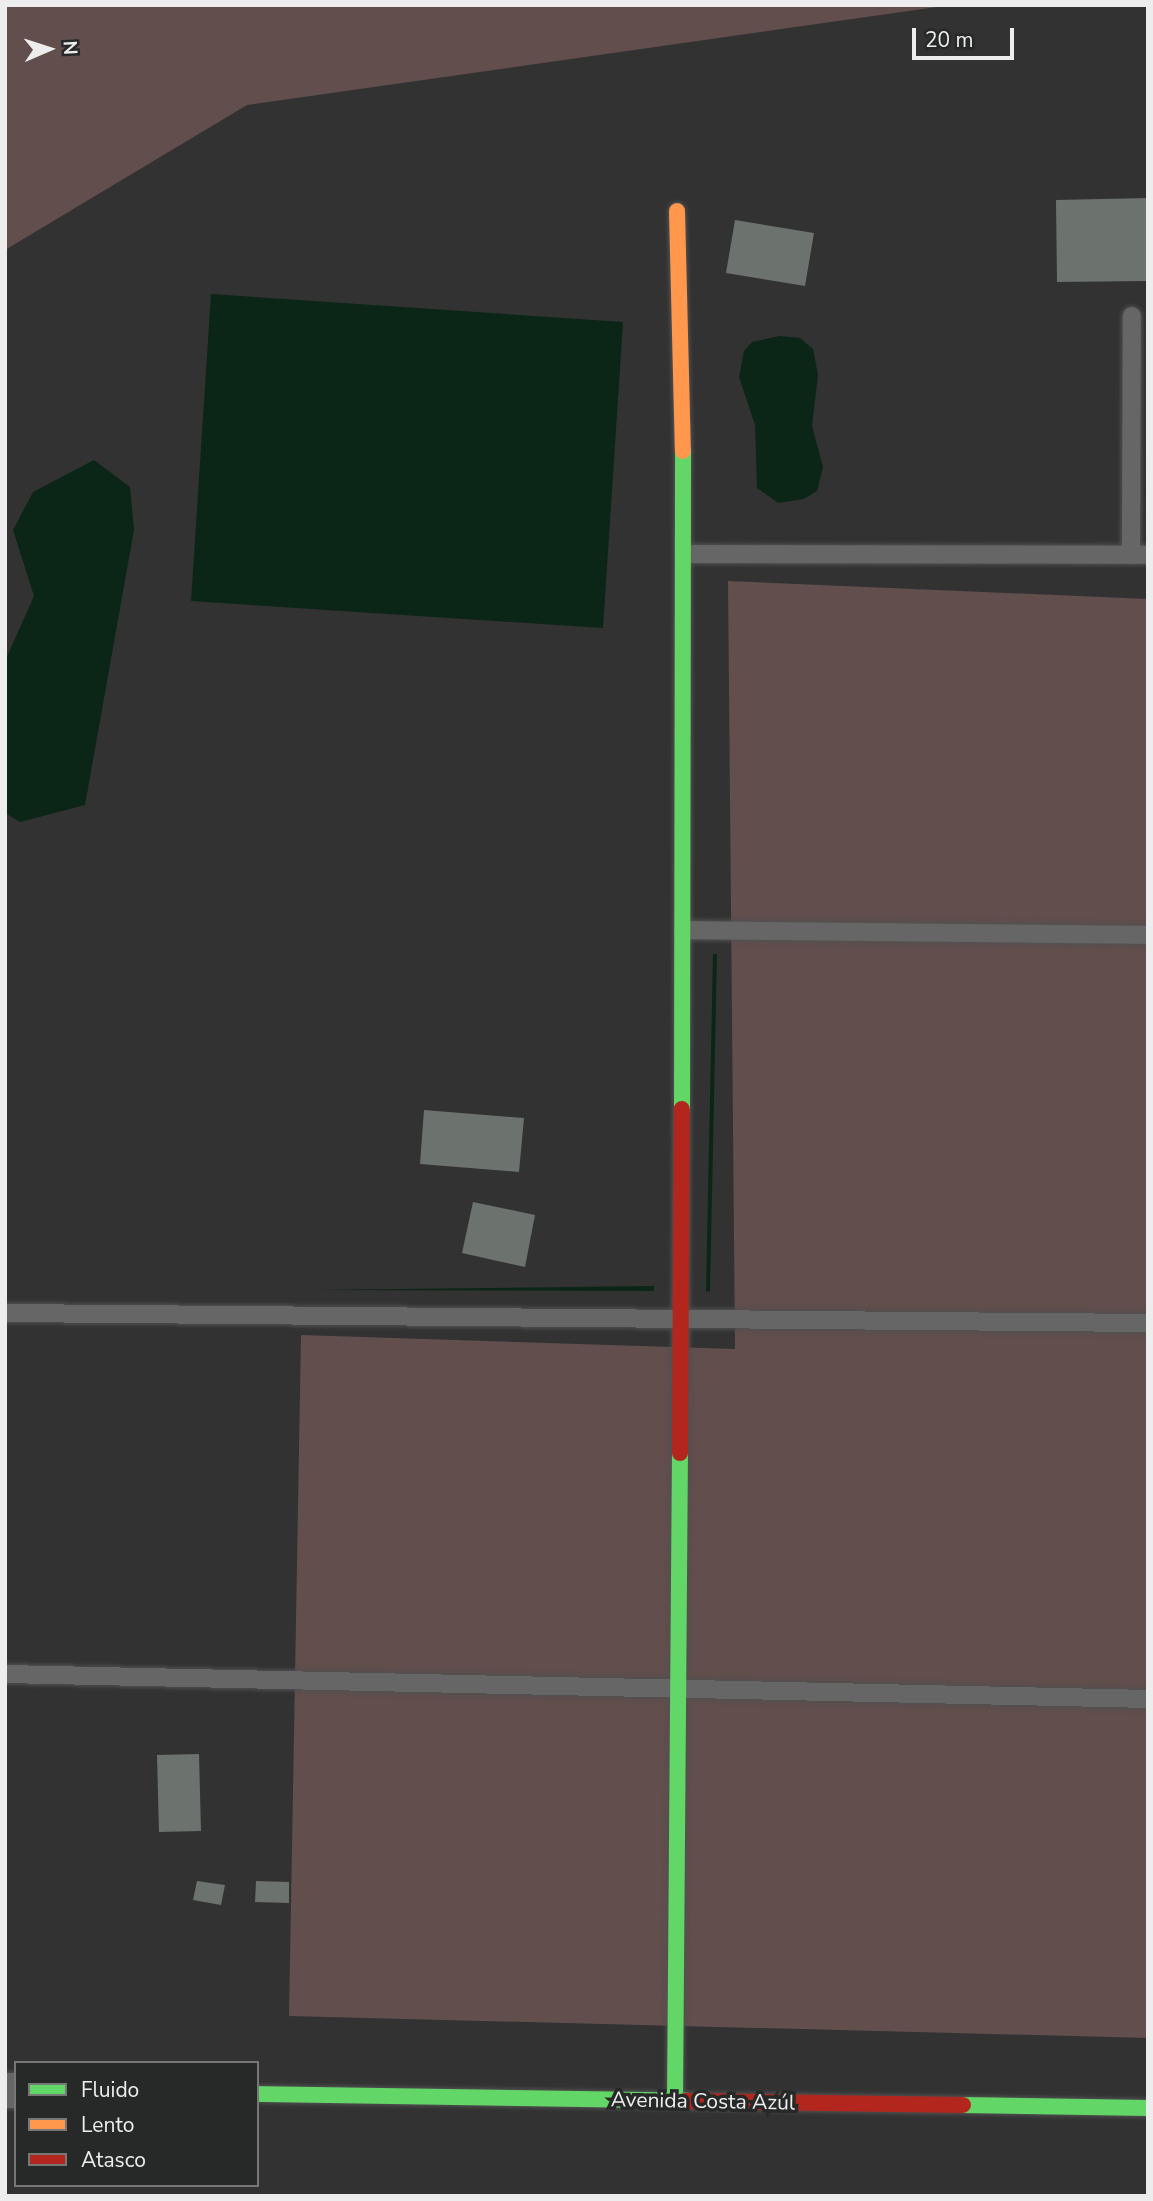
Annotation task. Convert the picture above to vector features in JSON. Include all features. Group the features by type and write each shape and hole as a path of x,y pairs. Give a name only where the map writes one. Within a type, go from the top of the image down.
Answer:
{"street":[{"path":"675,2100 686,554 677,211"},
{"name":"Avenida Costa Azúl","path":"259,2094 1148,2108"}],"lane":[{"path":"686,554 1139,555 1132,316"},
{"path":"683,930 1148,935"},
{"path":"5,1313 1148,1323"},
{"path":"5,1674 1148,1699"}],"shaded area":[{"path":"5,5 951,5 247,105 5,250"},
{"path":"211,294 623,322 603,628 191,601"},
{"path":"780,336 800,338 813,349 818,375 812,426 823,467 817,491 804,499 778,503 757,488 755,425 739,377 744,351 752,342"},
{"path":"94,460 130,487 134,530 85,805 20,822 5,813 5,661 34,596 13,530 33,492"},
{"path":"728,581 1148,599 1148,2038 289,2016 301,1335 735,1349"},
{"path":"713,954 717,954 710,1292 706,1291"},
{"path":"654,1286 654,1291 315,1290"}],"building":[{"path":"1148,198 1148,281 1057,282 1056,200"},
{"path":"735,220 814,233 805,286 726,273"},
{"path":"424,1110 524,1118 519,1172 420,1164"},
{"path":"473,1202 535,1215 525,1267 462,1253"},
{"path":"199,1754 201,1831 159,1832 157,1755"},
{"path":"197,1881 225,1885 221,1905 193,1900"},
{"path":"256,1881 289,1882 289,1903 255,1902"}],"traffic: fast":[{"path":"682,1109 683,451"},
{"path":"675,2100 680,1453"},
{"path":"259,2094 685,2101"},
{"path":"963,2105 1148,2108"}],"traffic: slow":[{"path":"677,211 683,451"}],"traffic: jam":[{"path":"680,1453 682,1109"},
{"path":"685,2101 963,2105"}]}
